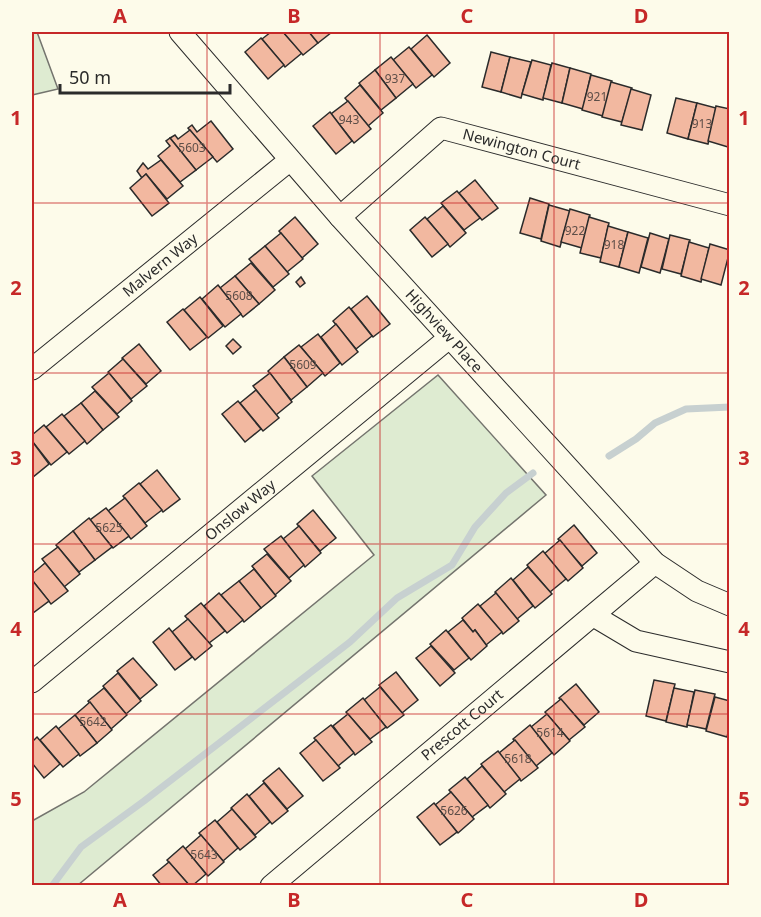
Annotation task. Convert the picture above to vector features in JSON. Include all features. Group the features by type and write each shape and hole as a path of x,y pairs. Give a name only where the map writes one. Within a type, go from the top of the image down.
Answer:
{"street":[{"name":"Highview Place","path":"180,32 340,217 655,563 697,591 729,605"},
{"name":"Newington Court","path":"340,217 441,128 729,205"},
{"name":"Malvern Way","path":"32,369 290,160"},
{"name":"Onslow Way","path":"32,682 449,338"},
{"name":"Prescott Court","path":"271,885 655,563"},
{"path":"594,616 636,640 729,662"}],"green space":[{"path":"32,32 37,32 58,89 32,95"},
{"path":"438,375 546,495 78,885 32,885 32,821 84,792 374,555 312,476"}],"building":[{"path":"271,32 283,32 302,53 285,67 262,39"},
{"path":"283,32 309,32 318,43 303,55"},
{"path":"309,32 332,32 318,43"},
{"path":"427,35 450,63 434,77 411,49"},
{"path":"261,38 284,65 268,79 245,52"},
{"path":"409,47 432,75 416,88 393,60"},
{"path":"491,52 510,57 501,92 482,87"},
{"path":"391,57 413,84 396,98 375,70"},
{"path":"510,57 531,62 521,98 501,92"},
{"path":"532,60 551,65 543,100 522,94"},
{"path":"552,63 570,68 562,103 543,98"},
{"path":"570,68 591,74 583,109 562,103"},
{"path":"375,70 396,98 381,110 359,83"},
{"path":"591,75 612,81 603,116 582,110"},
{"path":"611,82 632,88 622,122 602,117"},
{"path":"360,85 383,113 368,126 345,98"},
{"path":"631,89 651,95 642,130 621,125"},
{"path":"676,98 697,103 688,139 667,133"},
{"path":"348,101 371,129 354,143 331,114"},
{"path":"697,103 716,108 708,144 688,139"},
{"path":"716,106 730,109 728,147 708,141"},
{"path":"330,112 352,141 336,154 313,126"},
{"path":"211,121 233,149 217,162 188,128 192,125 197,132"},
{"path":"190,130 213,157 196,170 170,138 175,135 178,139"},
{"path":"170,138 196,170 180,182 158,156 170,146 166,141"},
{"path":"161,160 183,186 167,199 146,174 142,178 137,171 143,163 148,169"},
{"path":"146,174 169,203 152,216 130,188"},
{"path":"475,180 498,208 482,220 459,193"},
{"path":"457,191 480,218 464,230 441,203"},
{"path":"530,198 549,204 541,239 520,233"},
{"path":"549,205 570,211 560,247 541,241"},
{"path":"443,206 466,233 450,247 427,219"},
{"path":"570,209 590,215 582,248 561,242"},
{"path":"295,217 318,244 302,258 279,231"},
{"path":"425,217 448,244 432,257 410,230"},
{"path":"589,217 609,223 601,258 580,253"},
{"path":"608,226 628,232 619,267 600,262"},
{"path":"628,232 648,238 639,273 619,267"},
{"path":"281,233 303,259 287,272 265,246"},
{"path":"650,233 669,239 660,273 641,267"},
{"path":"670,235 690,240 681,274 662,269"},
{"path":"689,242 709,248 701,282 681,276"},
{"path":"710,244 730,250 721,285 701,279"},
{"path":"265,246 289,274 273,287 249,259"},
{"path":"251,263 275,290 259,304 235,276"},
{"path":"235,276 259,304 243,317 220,288"},
{"path":"301,277 305,283 300,287 296,282"},
{"path":"218,285 241,314 225,327 202,299"},
{"path":"367,296 390,324 373,337 351,309"},
{"path":"200,297 223,326 208,338 184,310"},
{"path":"349,307 372,336 356,349 333,321"},
{"path":"183,309 207,337 190,350 167,322"},
{"path":"336,324 358,352 342,365 321,337"},
{"path":"318,334 340,363 325,376 301,347"},
{"path":"233,339 241,347 233,354 226,346"},
{"path":"139,344 161,371 146,384 122,358"},
{"path":"299,345 323,373 307,387 284,357"},
{"path":"284,357 307,387 291,400 268,371"},
{"path":"123,359 147,386 131,399 108,372"},
{"path":"109,373 132,401 117,414 92,387"},
{"path":"270,373 292,402 276,415 253,386"},
{"path":"256,390 279,418 263,431 240,403"},
{"path":"95,391 119,417 103,430 81,403"},
{"path":"238,401 261,429 245,442 222,414"},
{"path":"81,403 103,430 87,444 64,416"},
{"path":"62,414 85,441 69,454 46,427"},
{"path":"44,425 67,452 51,465 32,441 32,435"},
{"path":"32,441 49,464 33,477 32,475"},
{"path":"157,470 180,499 163,512 140,484"},
{"path":"139,483 162,510 145,523 123,496"},
{"path":"125,498 147,526 131,539 108,511"},
{"path":"106,508 129,536 113,548 90,520"},
{"path":"313,510 336,538 320,551 297,524"},
{"path":"89,518 112,547 95,560 73,531"},
{"path":"574,525 597,553 582,566 558,539"},
{"path":"299,526 321,553 305,567 283,539"},
{"path":"73,531 95,560 79,572 56,545"},
{"path":"281,536 304,565 289,578 264,549"},
{"path":"560,540 583,568 568,581 544,554"},
{"path":"58,547 80,574 64,587 42,559"},
{"path":"543,551 566,579 550,592 527,565"},
{"path":"267,554 291,581 275,595 252,566"},
{"path":"45,563 68,591 51,604 32,580 32,574"},
{"path":"528,567 552,594 535,608 513,580"},
{"path":"254,569 276,596 261,608 239,581"},
{"path":"511,578 533,606 517,619 495,592"},
{"path":"32,580 49,601 33,613 32,612"},
{"path":"239,581 261,608 244,622 221,595"},
{"path":"219,593 243,620 227,633 204,606"},
{"path":"496,593 519,621 503,634 480,606"},
{"path":"201,603 225,631 209,643 185,616"},
{"path":"478,604 502,632 486,645 462,618"},
{"path":"188,619 212,646 195,660 172,632"},
{"path":"463,620 473,632 475,630 487,646 471,660 448,632"},
{"path":"169,628 192,657 175,670 153,642"},
{"path":"446,630 469,658 454,670 430,644"},
{"path":"431,646 455,673 440,686 416,658"},
{"path":"133,658 157,685 140,699 117,671"},
{"path":"396,672 418,700 402,713 379,685"},
{"path":"118,673 141,701 126,714 103,686"},
{"path":"654,680 675,684 666,721 646,716"},
{"path":"576,684 599,712 584,725 559,698"},
{"path":"380,687 404,715 387,728 364,700"},
{"path":"104,688 127,715 111,729 88,701"},
{"path":"674,688 694,692 687,727 666,722"},
{"path":"695,690 715,694 706,729 687,725"},
{"path":"715,697 730,701 730,725 727,737 706,731"},
{"path":"363,698 386,727 370,739 346,712"},
{"path":"561,699 585,727 569,740 545,712"},
{"path":"90,702 112,730 97,743 75,715"},
{"path":"348,714 372,742 355,755 333,726"},
{"path":"547,714 570,741 554,755 531,727"},
{"path":"75,715 97,743 80,756 58,729"},
{"path":"331,725 354,753 338,766 314,738"},
{"path":"530,725 552,753 536,766 513,739"},
{"path":"56,726 79,754 63,767 40,740"},
{"path":"37,737 60,764 44,778 32,763 32,742"},
{"path":"316,740 340,768 323,781 300,753"},
{"path":"515,740 538,768 521,781 499,753"},
{"path":"498,751 520,779 504,792 481,764"},
{"path":"482,766 506,794 490,808 467,779"},
{"path":"279,768 303,796 287,809 263,781"},
{"path":"465,777 488,805 472,817 449,790"},
{"path":"264,783 288,811 272,824 249,796"},
{"path":"451,792 474,819 458,833 435,805"},
{"path":"247,794 270,822 255,835 231,808"},
{"path":"434,803 457,832 440,845 417,817"},
{"path":"232,809 256,837 240,850 217,822"},
{"path":"215,820 238,848 223,861 199,833"},
{"path":"201,835 224,862 208,876 185,849"},
{"path":"183,846 206,874 192,886 167,860"},
{"path":"169,862 190,886 162,886 153,875"}],"waterway":[{"path":"609,456 636,439 655,423 686,409 730,407"},
{"path":"52,886 81,847 350,642 397,598 452,565 475,527 506,493 533,473"}]}
